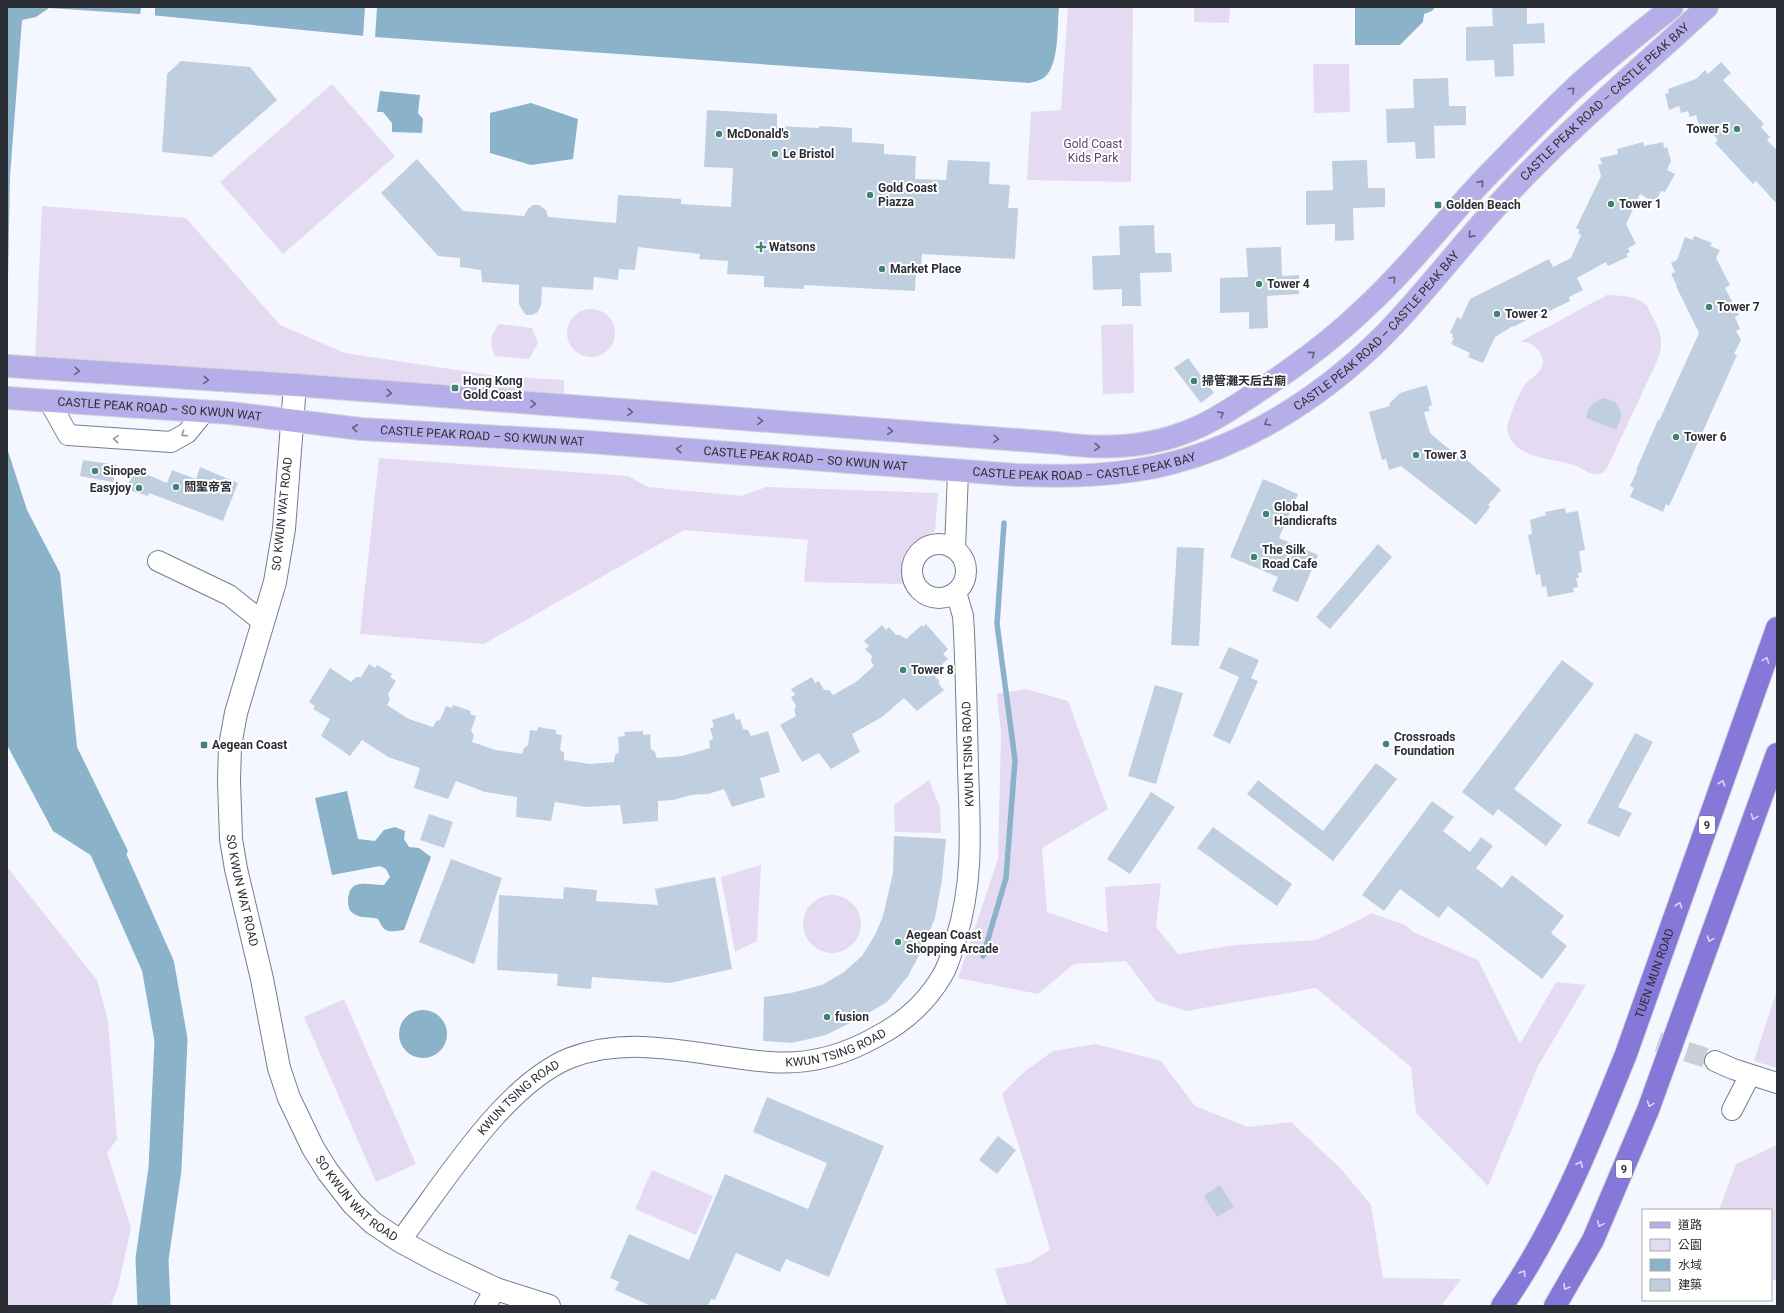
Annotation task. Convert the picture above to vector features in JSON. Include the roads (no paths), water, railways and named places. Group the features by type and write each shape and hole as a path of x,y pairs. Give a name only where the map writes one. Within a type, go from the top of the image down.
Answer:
{"highway":[{"name":"TUEN MUN ROAD","path":"1502,1306 1529,1264 1552,1223 1586,1151 1614,1086 1777,628"},
{"name":"9","path":"1555,1306 1593,1240 1648,1110 1777,754"}],"main road":[{"name":"CASTLE PEAK ROAD – CASTLE PEAK BAY","path":"294,385 1058,443 1080,446 1121,446 1175,436 1196,428 1222,414 1281,377 1324,345 1361,312 1440,230 1487,175 1545,116 1608,59 1672,7"},
{"name":"CASTLE PEAK ROAD – CASTLE PEAK BAY","path":"958,472 1052,476 1097,475 1127,472 1171,464 1198,456 1229,443 1265,425 1328,384 1360,358 1390,329 1507,195 1559,141 1707,7"},
{"path":"7,366 294,385"},
{"name":"CASTLE PEAK ROAD – SO KWUN WAT","path":"7,398 205,411 361,429 589,442 815,459 958,472"}],"street":[{"name":"SO KWUN WAT ROAD","path":"294,385 284,529 275,582 236,713 230,746 229,810 231,839 236,869 262,979 272,1039 289,1098 313,1148 328,1172 354,1204 373,1223 400,1241 437,1261 495,1296 526,1306"},
{"path":"42,400 68,435 155,441 171,442 187,433 205,411"},
{"path":"955,549 958,472"},
{"path":"946,545 955,549 964,562 966,570 965,578 956,592 948,597 939,598 930,597 922,592 916,585 913,572 915,559 928,547 946,545"},
{"path":"158,561 230,595 264,622"},
{"name":"KWUN TSING ROAD","path":"400,1241 470,1148 502,1110 529,1083 551,1068 570,1058 610,1047 659,1047 769,1062 799,1063 823,1058 863,1044 904,1021 924,1000 943,975 953,950 961,924 971,863 964,632 963,616 956,592"},
{"path":"1715,1061 1750,1075 1777,1083"},
{"path":"1732,1110 1750,1075"},
{"name":"SO KWUN WAT ROAD","path":"495,1296 549,1306"}],"water":[{"path":"7,7 1059,7 1055,57 1052,66 1048,74 1042,79 1029,83 375,37 140,14 49,8 36,17 22,20 10,176 7,333"},
{"path":"1355,7 1435,7 1432,11 1424,14 1423,22 1400,45 1355,45"},
{"path":"380,91 420,95 418,113 423,119 422,133 392,132 392,123 383,112 377,112"},
{"path":"531,103 578,119 573,159 531,165 490,153 490,113"},
{"path":"7,448 27,510 60,573 77,747 128,851 117,872 53,831 7,745"},
{"path":"347,791 358,839 375,841 384,830 395,827 405,831 404,839 409,847 419,848 431,857 404,930 385,930 378,919 357,916 349,907 349,893 352,888 361,884 384,885 390,877 386,869 380,866 332,875 315,798"},
{"path":"418,1010 428,1010 437,1014 443,1020 447,1029 447,1039 443,1048 437,1054 428,1058 418,1058 409,1054 403,1048 399,1039 399,1029 403,1020 409,1014"}],"waterway":[{"path":"983,956 1006,878 1015,760 997,624 1004,523"},
{"path":"98,831 158,966 171,1040 165,1169 152,1259 154,1306"}],"tunnel":[{"path":"1658,1042 1715,1061"}],"place":[{"name":"Tower 5","path":"1737,129"},
{"name":"McDonald's","path":"719,134"},
{"name":"Le Bristol","path":"775,154"},
{"name":"Gold Coast Piazza","path":"870,195"},
{"name":"Tower 1","path":"1611,204"},
{"name":"Golden Beach","path":"1438,205"},
{"name":"Watsons","path":"761,247"},
{"name":"Market Place","path":"882,269"},
{"name":"Tower 4","path":"1259,284"},
{"name":"Tower 7","path":"1709,307"},
{"name":"Tower 2","path":"1497,314"},
{"name":"掃管灘天后古廟","path":"1194,381"},
{"name":"Hong Kong Gold Coast","path":"455,388"},
{"name":"Tower 6","path":"1676,437"},
{"name":"Tower 3","path":"1416,455"},
{"name":"Sinopec","path":"95,471"},
{"name":"關聖帝宮","path":"176,487"},
{"name":"Easyjoy","path":"139,488"},
{"name":"Global Handicrafts","path":"1266,514"},
{"name":"The Silk Road Cafe","path":"1254,557"},
{"name":"Tower 8","path":"903,670"},
{"name":"Crossroads Foundation","path":"1386,744"},
{"name":"Aegean Coast","path":"204,745"},
{"name":"Aegean Coast Shopping Arcade","path":"898,942"},
{"name":"fusion","path":"827,1017"}],"park label":[{"name":"Gold Coast Kids Park","path":"1093,151"}]}
